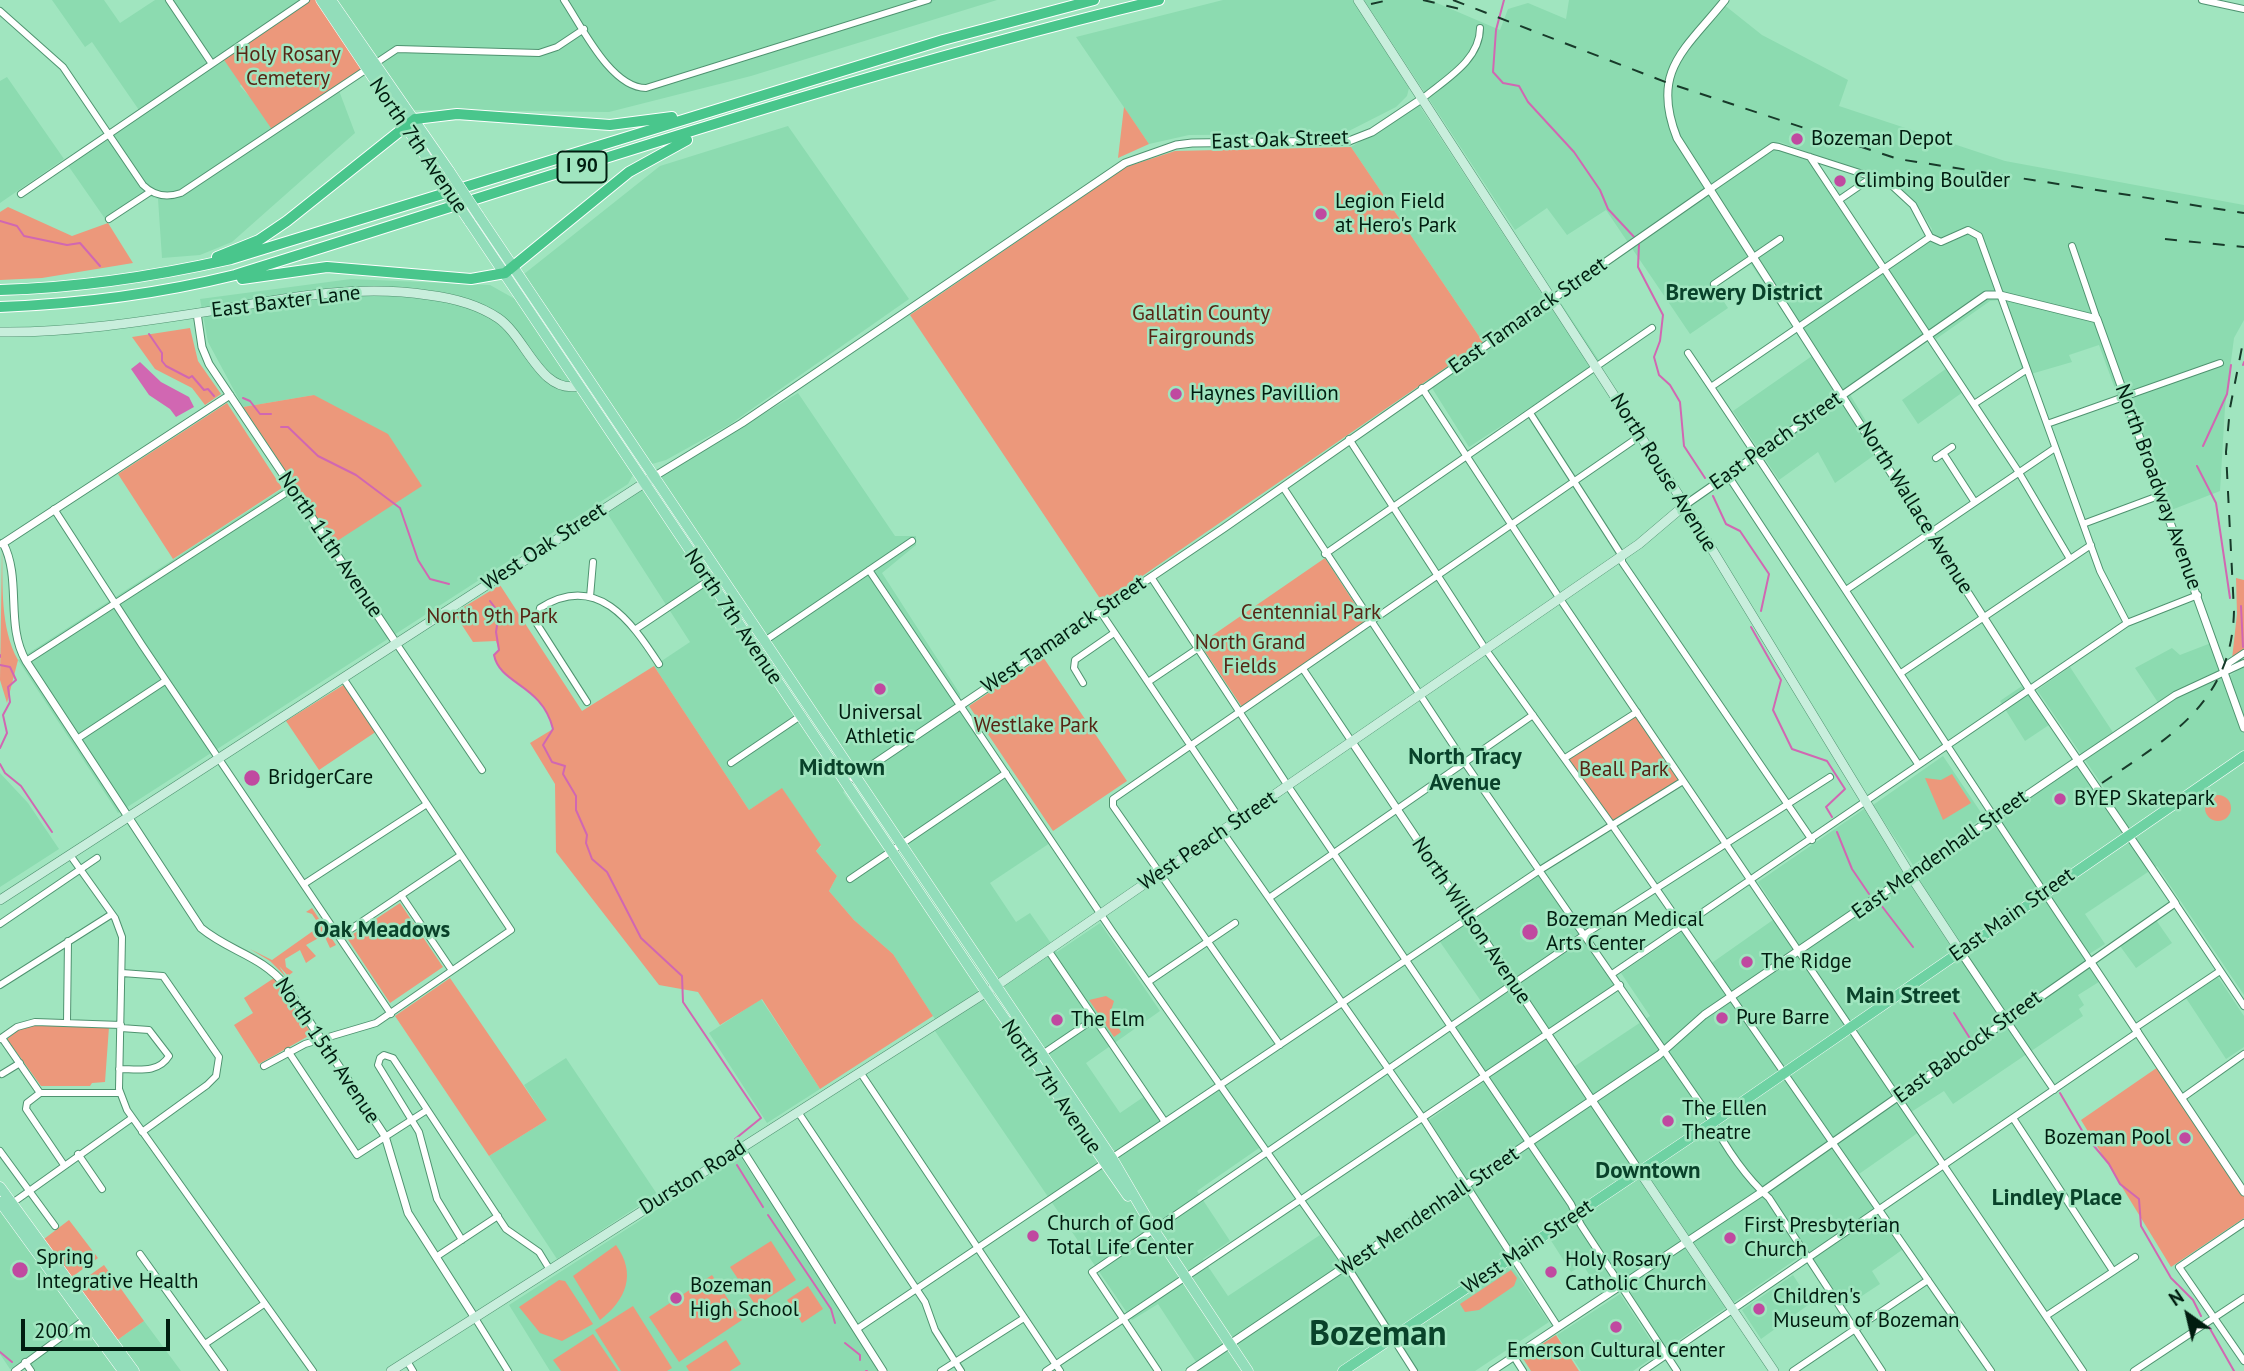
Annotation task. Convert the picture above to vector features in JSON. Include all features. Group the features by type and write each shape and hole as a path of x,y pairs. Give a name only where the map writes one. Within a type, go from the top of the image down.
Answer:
{"highway":[{"name":"I 90","path":"0,290 43,289 188,269 282,245 943,40 1094,0"},
{"name":"I 90","path":"0,307 55,304 177,289 235,275 765,110 1058,24 1159,0"},
{"path":"143,275 216,258 259,240 415,119 457,114 610,125 660,120 753,98"},
{"path":"177,289 327,267 471,279 509,271 629,172 691,139 765,110"},
{"name":"East Main Street","path":"1712,1123 2244,757"},
{"name":"West Main Street","path":"1343,1371 1712,1123"}],"main road":[{"name":"North 7th Avenue","path":"321,0 370,66 415,119 479,216 538,324 578,386 1032,1061 1108,1161"},
{"name":"North 7th Avenue","path":"331,0 404,125 469,221 509,271 623,428 1042,1054 1108,1161 1248,1371"},
{"name":"North Rouse Avenue","path":"1358,0 1685,505 1910,875 1960,951"},
{"name":"East Baxter Lane","path":"0,332 65,330 340,292 426,294 457,300 487,311 509,326 555,384 578,386"},
{"path":"538,324 579,377 590,380"},
{"path":"578,386 587,390 600,407 623,428"},
{"name":"West Oak Street","path":"0,900 655,476"},
{"name":"East Peach Street","path":"1420,696 1622,556 1685,505"},
{"name":"West Peach Street","path":"996,986 1420,696"},
{"name":"Durston Road","path":"391,1371 996,986"},
{"path":"1640,1172 1774,1371"},
{"path":"0,1187 4,1210 134,1371"},
{"path":"4,1210 88,1317 123,1371"}],"street":[{"path":"169,0 212,64"},
{"path":"21,194 306,0"},
{"path":"564,0 617,77 634,87 646,88 928,0"},
{"name":"North Wallace Avenue","path":"1725,0 1700,26 1675,64 1666,90 1668,109 1677,138 2030,690 2175,903"},
{"path":"2202,0 2244,9"},
{"path":"0,11 63,66 150,192 164,196 181,193 390,52 406,48 539,53 557,47 584,29"},
{"name":"East Oak Street","path":"1085,190 1125,163 1176,145 1349,141 1372,132 1423,98 1470,57 1478,47 1479,28"},
{"name":"East Tamarack Street","path":"1283,487 1773,146 1810,157"},
{"path":"1810,157 1888,182 1913,205 1930,237 1941,242 1963,231 1977,233 2110,595 2127,623"},
{"path":"1810,157 2018,471 2070,559"},
{"path":"1839,200 1871,178"},
{"name":"West Oak Street","path":"655,476 742,424 1085,190"},
{"path":"109,219 150,192"},
{"path":"1711,387 1930,237"},
{"path":"1714,284 1780,239"},
{"name":"North Broadway Avenue","path":"2072,246 2244,729"},
{"name":"East Peach Street","path":"1685,505 1986,295 2000,295"},
{"path":"2000,295 2097,319"},
{"name":"North 11th Avenue","path":"197,313 202,348 230,396 482,770"},
{"path":"1325,554 1652,328"},
{"path":"1688,353 1901,673 1993,819 2244,1192"},
{"path":"2047,424 2220,363"},
{"path":"1974,404 2026,370"},
{"path":"1422,388 1560,599 1900,1097 2083,1371"},
{"path":"2,544 230,396"},
{"path":"1530,413 1622,556 1622,562 1811,840"},
{"path":"1280,1045 1158,875 1113,806 1113,799 1640,436"},
{"path":"1349,439 1486,650 1612,825 1991,1371"},
{"path":"1936,458 1952,447"},
{"path":"1846,590 2055,448"},
{"path":"1943,453 1974,501"},
{"path":"1727,474 1919,764"},
{"path":"1283,487 1370,623 1712,1123 1809,1259 1882,1371"},
{"name":"West Tamarack Street","path":"845,783 1283,487"},
{"path":"26,661 292,489"},
{"path":"2083,524 2161,495"},
{"path":"54,509 166,681 391,1014"},
{"path":"754,648 912,541"},
{"name":"North 15th Avenue","path":"2,544 9,558 16,635 26,661 201,928 221,943 269,967 286,986 385,1136 408,1213 508,1371"},
{"path":"1901,673 2091,545"},
{"path":"590,597 593,562"},
{"path":"869,570 1100,914 1347,1266 1414,1371"},
{"path":"636,629 719,573"},
{"path":"1151,578 1333,854 1485,1075 1677,1371"},
{"path":"1612,974 2127,623 2198,595"},
{"path":"587,702 537,624 540,608 552,601 590,597 610,604 636,629 659,664"},
{"path":"1100,611 1240,819"},
{"path":"1083,683 1073,666 1075,660 1114,633"},
{"path":"1148,682 1197,649"},
{"path":"2224,672 2229,663 2244,653"},
{"path":"2224,672 2244,663"},
{"name":"North Willson Avenue","path":"1303,669 1640,1172"},
{"name":"East Mendenhall Street","path":"1664,1050 1704,1015 1800,952 2156,706 2224,672"},
{"path":"264,1066 288,1051 363,1029 391,1014 444,978 451,969 511,930 343,678"},
{"path":"77,739 166,681"},
{"path":"731,763 810,709"},
{"path":"1565,758 1636,712"},
{"path":"1269,898 1533,715"},
{"path":"850,879 1006,773"},
{"path":"1158,1371 1092,1272 1585,934 1830,776"},
{"path":"857,1329 1540,870 1683,781"},
{"path":"304,884 427,804"},
{"path":"1222,831 1422,1117 1558,1327"},
{"path":"70,855 112,914 122,939 120,1093 132,1118 313,1371"},
{"path":"339,937 461,855"},
{"path":"0,924 97,858"},
{"path":"401,895 451,969"},
{"path":"2175,903 2244,1006"},
{"name":"East Babcock Street","path":"1492,1371 1762,1192 2175,903"},
{"path":"0,985 112,914"},
{"path":"1149,982 1235,923"},
{"path":"67,1022 68,941"},
{"path":"1048,950 1165,1122"},
{"path":"1960,951 2054,1090"},
{"path":"1643,1371 2054,1090 2220,971"},
{"path":"122,973 163,976 218,1055 220,1066 207,1085 142,1132"},
{"path":"1046,1371 1058,1368 1185,1276 1620,985"},
{"path":"1032,1061 1094,1019"},
{"path":"40,1093 1,1038 24,1024 67,1022 152,1032 169,1056 163,1064 151,1069 119,1069"},
{"name":"West Mendenhall Street","path":"1190,1371 1664,1050"},
{"path":"288,1051 357,1155 427,1110"},
{"path":"2182,1098 2244,1054"},
{"path":"462,1240 440,1205 424,1146 412,1119 378,1065 380,1058 389,1055 393,1058 506,1229 539,1252 550,1270"},
{"path":"2,1074 20,1063"},
{"path":"860,1072 1058,1368"},
{"path":"64,1165 26,1109 27,1103 40,1093 120,1093"},
{"path":"798,1112 917,1289 935,1330 961,1371"},
{"path":"4,1210 78,1154 132,1118"},
{"path":"2013,1118 2113,1271"},
{"path":"741,1148 883,1371"},
{"path":"0,1151 55,1226"},
{"path":"78,1154 102,1189"},
{"path":"436,1257 498,1216"},
{"path":"2244,1223 2179,1267 2244,1361"},
{"path":"140,1254 224,1371"},
{"path":"2046,1316 2134,1256"},
{"path":"1793,1371 1928,1280"},
{"path":"2134,1371 2244,1298"},
{"path":"205,1344 264,1304"},
{"path":"15,1371 88,1317"},
{"path":"941,1371 1024,1318"},
{"path":"1514,1357 1523,1371"},
{"path":"407,1361 413,1371"},
{"path":"25,1362 31,1371"}],"shaded area":[{"path":"52,0 104,0 120,23 155,0 306,0 240,86 249,96 338,88 355,133 232,242 200,255 162,258 158,199 149,196 108,223 67,164 141,113 92,42 85,47"},
{"path":"331,0 997,0 751,76 609,112 407,110"},
{"path":"1223,0 1353,0 1409,88 1407,96 1396,107 1343,134 1189,135 1149,144 1076,37"},
{"path":"1364,0 1430,0 1500,30 1508,9 1528,3 1566,19 1569,0 1718,0 1762,35 1848,80 1839,106 2005,161 2244,205 2244,320 2234,338 2225,407 2220,491 2161,514 2099,345 2069,355 2072,362 2024,376 2000,300 1990,301 1936,339 1930,330 1846,388 1883,449 1835,483 1818,452 1779,480 1733,411 1812,356 1751,264 1715,288 1728,308 1690,334 1606,210 1567,235 1547,208 1515,230","holes":["1777,141 1869,175 1874,172 1890,177 1919,208 1932,229 1930,241 1889,269 1845,204 1839,208 1809,161"]},
{"path":"7,77 64,159 0,203 0,81"},
{"path":"1419,105 1546,300 1555,294 1600,362 1469,447 1427,380 1483,342 1351,147"},
{"path":"788,126 909,299 729,425 666,460 652,464 524,274 660,166"},
{"path":"351,279 490,285 515,299 633,475 628,484 118,813 18,660 293,482 334,543 314,395 243,407 208,342 200,299"},
{"path":"140,362 161,382 189,397 194,407 176,417 170,409 149,395 131,369"},
{"path":"1947,368 1963,392 1918,424 1902,400"},
{"path":"798,393 895,536 916,536 916,545 882,573 960,694 960,710 1050,843 990,883 1016,922 1030,913 1057,952 1100,923 1160,1011 1086,1063 1120,1113 1145,1096 1164,1124 1220,1087 1262,1146 1197,1191 1230,1241 1203,1259 1228,1296 1320,1235 1347,1272 1472,1187 1429,1120 1489,1078 1455,1028 1485,1007 1436,936 1536,869 1616,985 1545,1035 1569,1070 1650,1016 1621,973 1683,931 1706,967 1780,915 1758,882 1864,809 1910,879 2077,765 2101,796 2107,792 2037,690 2070,667 2116,737 2161,707 2135,668 2172,648 2180,655 2211,643 2222,681 2244,666 2244,995 2157,866 2085,914 2105,944 2086,956 2102,980 2078,995 2084,1005 2079,1009 2083,1016 1953,1104 1944,1091 1908,1114 1919,1132 1859,1174 1879,1217 1902,1250 1872,1271 1880,1284 1845,1307 1808,1251 1666,1349 1622,1279 1601,1293 1583,1265 1571,1272 1550,1239 1511,1265 1549,1322 1475,1371 1417,1371 1397,1341 1353,1371 1190,1371 1198,1365 1158,1304 1132,1320 935,1031 940,1027 893,954 854,920 829,891 837,876 816,851 821,846 782,789 749,810 654,666 690,642 607,513 669,471","holes":["860,779 901,839 884,850 843,792"]},
{"path":"2022,686 2049,725 2025,741 2000,701"},
{"path":"1943,756 1984,817 1913,865 1873,805"},
{"path":"0,773 28,803 59,849 0,887"},
{"path":"2156,920 2172,943 2136,968 2120,946"},
{"path":"2218,977 2244,1016 2244,1047 2226,1059 2186,998"},
{"path":"761,999 820,1089 767,1123 709,1033"},
{"path":"566,1058 657,1194 557,1259 489,1156 547,1120 524,1085"},
{"name":"Bozeman High School","path":"740,1156 881,1371 550,1371 509,1305"},
{"path":"0,1207 118,1371 29,1371 22,1362 10,1369 0,1354"},
{"path":"1793,1275 1811,1303 1761,1339 1742,1310"},
{"path":"1620,1294 1659,1353 1633,1371 1581,1371 1557,1335"},
{"path":"144,1321 181,1371 140,1371 116,1341"}],"green space":[{"name":"Holy Rosary Cemetery","path":"306,0 321,0 366,69 273,131 222,57"},
{"path":"1124,107 1149,144 1118,158"},
{"name":"Gallatin County Fairgrounds","path":"1351,147 1483,342 1103,603 910,315 1126,167 1175,151"},
{"path":"8,207 72,236 108,223 133,263 42,278 0,280 0,212"},
{"path":"190,328 198,361 221,394 205,405 192,388 155,369 132,337"},
{"path":"314,395 388,434 422,486 334,543 243,407"},
{"path":"227,403 282,488 173,559 118,474"},
{"path":"2,549 5,621 18,660 7,703 0,680"},
{"path":"1325,558 1366,621 1242,707 1200,644"},
{"path":"2236,578 2244,580 2244,649 2232,659 2237,614"},
{"name":"North 9th Park","path":"500,585 582,711 654,666 749,810 782,788 821,845 816,851 837,876 829,891 854,920 893,954 933,1016 820,1089 762,999 720,1025 698,992 659,985 556,852 555,784 530,743 553,729 548,714 540,702 498,665 494,655 499,650 496,641 473,642 454,613"},
{"name":"Westlake Park","path":"1043,657 1127,781 1053,831 969,706"},
{"path":"345,684 377,731 319,770 286,721"},
{"name":"Beall Park","path":"1637,712 1683,781 1612,825 1565,758"},
{"path":"1952,774 1971,803 1943,820 1925,778 1941,780"},
{"path":"2218,795 2228,798 2231,808 2228,818 2218,821 2208,818 2205,808 2208,798"},
{"name":"Oak Meadows","path":"400,903 443,967 390,1003 347,938"},
{"path":"312,908 336,945 330,948 324,935 306,945 316,956 306,963 300,950 285,959 286,967 293,972 288,976 279,966 286,977 270,961 250,949 272,960 320,926 312,914 306,912"},
{"path":"274,978 312,1034 259,1064 234,1025 253,1013 244,998"},
{"path":"450,978 547,1120 489,1156 395,1016"},
{"path":"1106,996 1114,1001 1110,1014 1121,1032 1114,1037 1089,1000"},
{"path":"33,1024 109,1027 105,1082 92,1083 90,1086 41,1086 7,1039 23,1026"},
{"path":"2158,1067 2244,1195 2244,1218 2171,1267 2081,1120"},
{"path":"69,1220 98,1258 72,1277 44,1239"},
{"path":"771,1241 796,1280 756,1306 730,1267"},
{"path":"616,1245 626,1266 626,1286 616,1304 600,1320 573,1276"},
{"path":"104,1265 144,1321 116,1341 76,1285"},
{"path":"1511,1270 1517,1278 1514,1286 1479,1310 1465,1312 1460,1304"},
{"path":"712,1275 742,1320 679,1362 649,1317"},
{"path":"559,1280 565,1281 593,1324 562,1341 540,1333 519,1307"},
{"path":"808,1286 823,1309 802,1323 787,1300"},
{"path":"633,1306 672,1368 667,1371 621,1371 595,1330"},
{"path":"593,1334 618,1371 561,1371 553,1360"},
{"path":"1556,1335 1579,1371 1531,1371 1522,1357"},
{"path":"726,1340 741,1364 730,1371 689,1371 686,1366"}],"waterway":[{"path":"1504,0 1496,30 1493,72 1503,83 1519,86 1528,102 1574,152 1600,190 1608,209 1636,239"},
{"path":"0,221 17,226 24,236 67,245 80,243 100,266"},
{"path":"1639,244 1638,267 1663,315 1660,341 1654,357 1659,375 1670,385 1680,402 1684,446 1705,478"},
{"path":"149,334 162,353 162,361 166,366 189,378 192,376 204,390 208,389 214,396"},
{"path":"2203,446 2227,394 2231,365"},
{"path":"243,398 250,401 260,414 271,414"},
{"path":"281,427 288,427 318,456 356,475 400,508 418,560 430,579 449,584"},
{"path":"2197,466 2216,503 2230,598"},
{"path":"1713,496 1726,524 1740,531 1769,574 1761,611"},
{"path":"490,601 499,613 496,632 499,650 494,655 504,673 531,694 548,714 553,729 543,745 552,762 565,766 563,774 576,796 576,810 587,835 586,843 592,859 607,872 641,938 682,976 683,1002 761,1118 735,1139"},
{"path":"2241,606 2243,647"},
{"path":"1751,627 1781,680 1773,710 1792,749 1827,761 1845,789 1826,807 1832,817"},
{"path":"0,665 10,667 16,680 8,687 10,702 3,715 7,733 0,748"},
{"path":"0,764 5,773 21,786 52,832"},
{"path":"1837,832 1852,869 1869,894"},
{"path":"1881,905 1913,947"},
{"path":"1954,1013 1971,1040"},
{"path":"2060,1093 2084,1134 2109,1164 2120,1184 2139,1199 2141,1226 2171,1278 2193,1300 2201,1316"},
{"path":"737,1165 763,1207"},
{"path":"768,1215 831,1309 835,1323"},
{"path":"2209,1327 2234,1371"},
{"path":"845,1343 860,1355 860,1360"},
{"path":"0,1352 12,1362"}],"railway":[{"path":"1371,4 1389,0"},
{"path":"1423,0 1464,10"},
{"path":"1453,0 1668,83 1898,159 2244,213"},
{"path":"2165,239 2244,247"},
{"path":"2102,783 2151,750 2193,714 2222,670 2231,643 2234,611 2226,452 2230,408 2244,337"}],"place":[{"name":"Bozeman Depot","path":"1797,139"},
{"name":"Climbing Boulder","path":"1840,181"},
{"name":"Legion Field at Hero's Park","path":"1321,214"},
{"name":"Haynes Pavillion","path":"1176,394"},
{"name":"Universal Athletic","path":"880,689"},
{"name":"BridgerCare","path":"252,778"},
{"name":"BYEP Skatepark","path":"2060,799"},
{"name":"Bozeman Medical Arts Center","path":"1530,932"},
{"name":"The Ridge","path":"1747,962"},
{"name":"Pure Barre","path":"1722,1018"},
{"name":"The Elm","path":"1057,1020"},
{"name":"The Ellen Theatre","path":"1668,1121"},
{"name":"Bozeman Pool","path":"2185,1138"},
{"name":"Church of God Total Life Center","path":"1033,1236"},
{"name":"First Presbyterian Church","path":"1730,1238"},
{"name":"Spring Integrative Health","path":"20,1270"},
{"name":"Holy Rosary Catholic Church","path":"1551,1272"},
{"name":"Bozeman High School","path":"676,1298"},
{"name":"Children's Museum of Bozeman","path":"1759,1309"},
{"name":"Emerson Cultural Center","path":"1616,1327"}],"district":[{"name":"Brewery District","path":"1744,293"},
{"name":"Midtown","path":"842,768"},
{"name":"North Tracy Avenue","path":"1465,770"},
{"name":"Oak Meadows","path":"382,930"},
{"name":"Main Street","path":"1903,996"},
{"name":"Downtown","path":"1648,1171"},
{"name":"Lindley Place","path":"2057,1198"},
{"name":"Bozeman","path":"1378,1335"}],"park label":[{"name":"Centennial Park","path":"1311,613"},
{"name":"North Grand Fields","path":"1250,655"}]}
